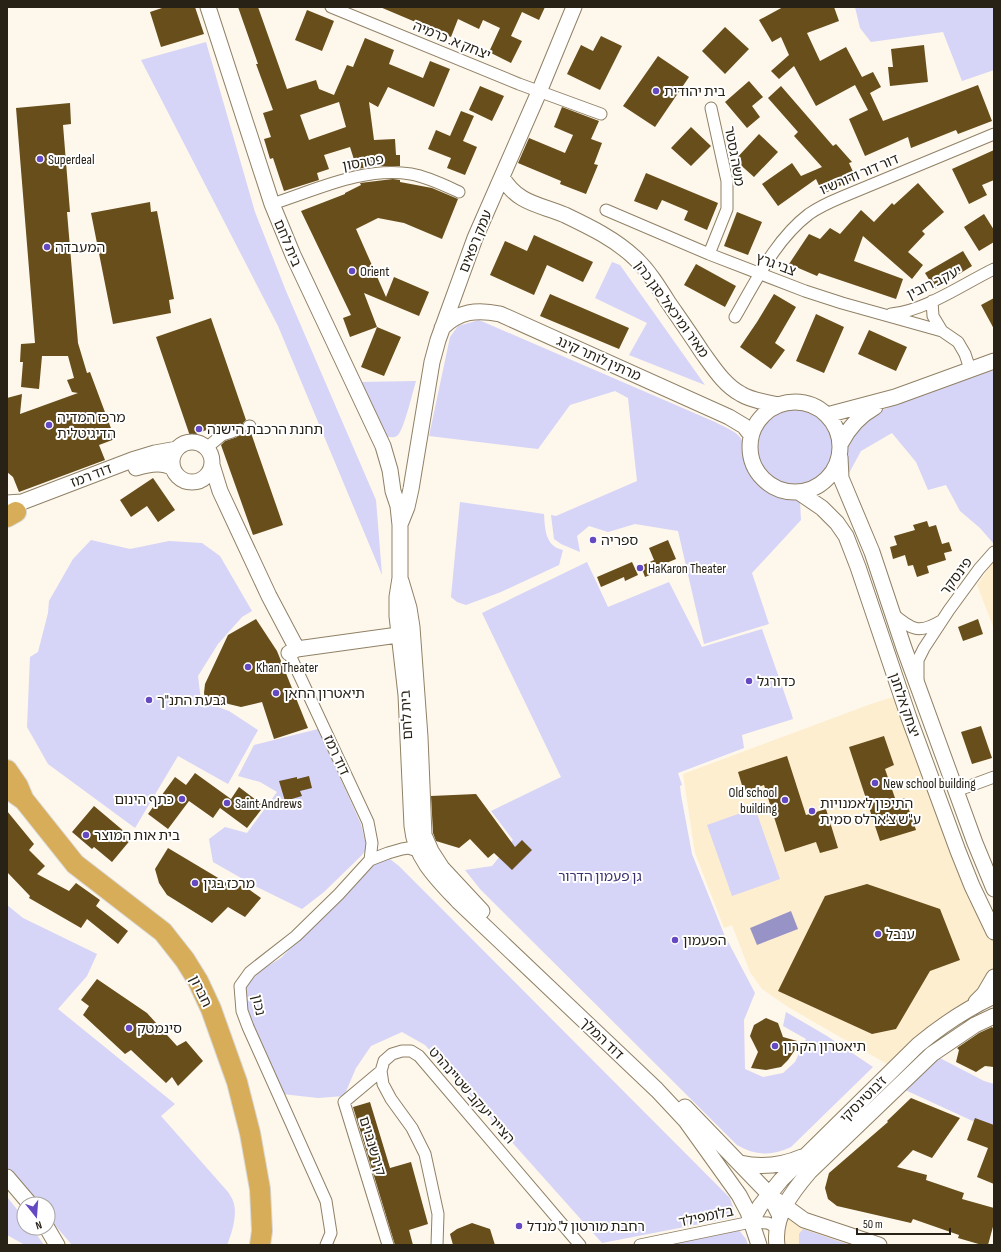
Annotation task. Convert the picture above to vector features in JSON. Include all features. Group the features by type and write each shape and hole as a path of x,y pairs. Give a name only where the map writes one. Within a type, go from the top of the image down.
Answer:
{"highway":[{"name":"חברון","path":"7,770 18,786 24,800 75,864 163,932 185,960 198,981 211,1009 237,1082 250,1133 260,1189 262,1231 260,1245"},
{"name":"חברון","path":"7,788 24,800"}],"street":[{"name":"בית לחם","path":"208,7 272,204 293,255 382,446 399,490 400,578 396,605 398,635 406,695 413,837 423,849"},
{"name":"יצחק א. כרמיה","path":"331,7 539,92 601,114"},
{"name":"עמק רפאים","path":"400,525 410,497 432,362 442,328 475,238 539,92 574,7"},
{"name":"משה גסטר","path":"708,254 728,208 727,181 711,108"},
{"name":"דור דור ודורשיו","path":"735,317 760,273 777,248 800,222 820,207 874,183 994,134"},
{"name":"פטרסון","path":"272,204 354,176 374,173 394,172 422,177 460,192"},
{"name":"מאיר ומיכאל סגן כהן","path":"502,177 510,189 518,196 596,230 625,249 643,266 709,362 724,380 741,394 749,398 779,405"},
{"name":"צבי גרץ","path":"606,210 708,254 805,291 942,331 958,342 965,354 970,369"},
{"name":"יעקב רובין","path":"885,314 900,313 913,309 932,301 994,269"},
{"name":"צבי גרץ","path":"932,301 933,316 942,331"},
{"name":"מרתין לותר קינג","path":"442,328 461,314 473,311 486,311 500,314 729,417 744,426 751,435"},
{"path":"827,414 895,397 994,361"},
{"path":"840,450 839,433 827,414 810,404 799,402 789,402 779,405 766,412 757,422 751,435 749,449 752,464 760,477 771,486 785,492 800,493 814,489 826,482 835,471 840,450 848,429 864,413 895,397"},
{"path":"210,445 222,435 232,432"},
{"path":"196,442 207,447 211,453 212,465 210,471 204,478 192,482 181,478 173,468 172,459 177,449 183,444 196,442"},
{"name":"דוד רמז","path":"9,512 22,502 145,456 177,449"},
{"name":"יצחק אלחנן","path":"840,450 841,478 872,552 956,791 992,880"},
{"path":"390,470 410,463 417,456"},
{"name":"דוד רמז","path":"9,512 142,466 161,464 173,468"},
{"name":"דוד רמז","path":"212,465 220,491 269,596 368,822 372,843 370,860"},
{"name":"יצחק אלחנן","path":"800,493 822,508 838,523 846,536 909,718 955,844 972,886 994,932"},
{"name":"פינסקר","path":"919,688 918,660 924,648 979,569 994,552"},
{"name":"בית לחם","path":"400,578 409,608 413,637 420,744 423,849"},
{"path":"893,614 905,624 918,629 928,628 943,620"},
{"path":"293,651 398,635 413,637"},
{"path":"956,791 994,777"},
{"name":"נכון","path":"326,1245 331,1233 326,1201 248,1027 242,1011 240,986 250,972 283,947 310,923 370,860 402,849 423,849"},
{"name":"דוד המלך","path":"423,849 503,932 699,1121 769,1194 780,1217 776,1236 777,1245"},
{"name":"דוד המלך","path":"423,849 432,873 468,911 672,1106 697,1135 739,1195 752,1222 759,1245"},
{"path":"971,1008 984,994 994,977"},
{"name":"ז'בוטינסקי","path":"752,1222 760,1206 781,1180 918,1045 936,1030 971,1008 994,996"},
{"name":"ז'בוטינסקי","path":"780,1217 795,1189 810,1171 932,1054 969,1029 994,1016"},
{"name":"הצייר יעקב שטיינהרט","path":"381,1071 384,1061 392,1054 402,1051 411,1051 419,1056 580,1245"},
{"path":"381,1071 384,1084 391,1099 412,1128 425,1154 438,1214 437,1245"},
{"name":"קירשנבוים","path":"381,1071 344,1102 388,1245"},
{"path":"740,1163 762,1166 778,1165 797,1159 809,1152"},
{"path":"7,1177 23,1196"},
{"path":"780,1217 804,1220 879,1245"},
{"name":"בלומפילד","path":"640,1245 752,1222 768,1223 780,1217"},
{"path":"52,1236 57,1245"}],"shaded area":[{"path":"994,560 994,629 977,585"},
{"path":"896,696 948,847 958,851 994,932 994,977 993,981 894,1068 788,1007 762,989 750,972 732,925 724,928 695,853 683,774"},
{"path":"791,911 798,929 757,945 750,928"},
{"path":"780,1216 803,1226 860,1245 777,1245"}],"green space":[{"path":"855,7 994,7 994,70 962,81 943,32 871,42 860,28"},
{"path":"206,42 255,212 286,291 376,500 382,575 278,326 141,60"},
{"path":"612,262 620,265 705,385 629,355 647,323 595,298"},
{"path":"479,320 715,422 731,430 741,438 751,469 760,484 774,493 800,501 801,520 752,573 769,624 704,644 678,531 635,524 608,532 589,526 577,536 580,552 561,544 554,539 551,515 556,516 637,481 628,398 615,391 570,405 538,449 429,436 450,337 458,326"},
{"path":"994,371 993,543 980,528 960,511 946,485 928,490 916,462 892,433 861,451 848,475 844,461 845,448 851,434 880,411 930,390 980,372"},
{"path":"416,381 406,418 398,435 395,437 389,437 383,435 359,382"},
{"path":"795,403 812,406 826,416 836,430 839,447 836,464 826,478 812,488 795,491 778,488 764,478 754,464 751,447 754,430 764,416 778,406"},
{"path":"460,502 544,514 549,541 557,548 563,550 559,565 501,592 466,605 457,602 451,597"},
{"name":"גבעת התנ\"ך","path":"91,540 130,549 169,541 202,543 220,556 252,611 242,617 218,644 198,676 201,701 229,711 258,730 228,784 178,756 135,828 48,764 27,727 30,657 38,652 48,613 49,601 73,559"},
{"name":"גן פעמון הדרור","path":"587,562 608,607 669,582 702,647 762,629 791,712 793,719 742,735 744,748 678,773 682,785 680,786 681,795 692,854 724,934 755,993 744,1020 745,1069 763,1077 783,1073 795,1062 806,1039 783,1026 786,1012 827,1036 873,1067 791,1147 778,1152 764,1154 757,1153 737,1145 480,889 465,870 492,866 513,840 491,811 561,777 482,613"},
{"path":"318,729 361,824 366,845 365,851 362,855 324,892 302,909 257,887 213,862 209,839 225,827 247,833 277,792 260,782 238,776 254,745"},
{"path":"755,808 780,879 732,896 707,825"},
{"path":"386,856 399,866 730,1198 736,1217 602,1243 425,1045 402,1032 371,1046 356,1068 344,1096 318,1098 282,1094 255,1036 245,1004 245,987 261,970 281,958 373,859"},
{"path":"7,905 23,918 97,954 87,976 58,1009 175,1104 161,1116 228,1192 233,1201 235,1217 227,1245 72,1245 56,1226 56,1196 30,1196 7,1168"},
{"path":"938,1057 984,1081 994,1084 994,1127 977,1123 903,1089"},
{"path":"7,1197 16,1208 16,1236 38,1236 44,1245 25,1245 7,1235"},
{"path":"738,1229 746,1239 748,1245 662,1245"},
{"path":"803,1229 850,1245 799,1245 799,1234"}],"building":[{"path":"165,7 195,7 204,34 161,47 150,12"},
{"path":"238,7 258,7 287,89 316,80 319,89 334,95 347,65 353,67 365,38 394,50 389,64 423,78 430,61 450,69 434,107 388,87 378,107 369,102 374,140 395,139 396,155 400,155 400,166 375,166 357,169 350,147 324,155 329,169 317,173 319,180 284,191 273,158 270,159 264,139 271,137 263,113 273,110 256,64 258,64","holes":["339,102 346,127 309,140 300,115"]},
{"path":"380,7 545,7 539,20 522,12 511,36 522,41 511,63 489,52 500,28 483,20 479,29 458,19 451,37"},
{"path":"783,7 834,7 839,21 807,33 820,61 846,47 862,77 873,72 881,87 870,93 883,121 978,85 992,121 958,134 956,130 911,148 908,137 865,156 849,119 868,110 855,85 816,106 794,66 779,79 771,71 789,55 781,37 772,42 759,20"},
{"path":"307,10 334,21 322,51 295,40"},
{"path":"725,27 749,49 725,74 702,51"},
{"path":"601,36 622,46 600,90 567,74 581,45 593,51"},
{"path":"924,45 928,82 890,86 888,67 893,67 891,49"},
{"name":"בית יהודית","path":"658,56 689,77 655,127 623,106"},
{"path":"749,81 763,97 752,106 760,117 747,128 725,102"},
{"path":"480,86 504,96 492,121 469,110"},
{"path":"781,86 833,146 836,144 852,162 849,163 856,178 823,194 816,179 778,206 762,184 792,163 801,176 822,167 794,136 798,132 768,98"},
{"path":"70,103 71,124 63,125 70,212 67,212 78,343 87,373 90,372 115,439 99,445 105,460 19,492 13,477 7,472 7,398 22,394 20,414 78,393 72,392 67,380 74,378 68,356 42,356 39,389 21,387 23,362 20,362 21,344 35,343 16,108"},
{"path":"562,107 599,121 591,139 602,143 594,164 598,165 586,194 560,184 561,181 518,163 529,138 565,153 573,135 554,127"},
{"path":"461,111 474,116 463,141 477,147 465,175 447,168 451,158 428,149 436,130 450,136"},
{"path":"691,127 711,146 691,166 671,148"},
{"path":"759,134 778,152 754,177 735,160"},
{"path":"994,150 994,180 982,185 987,195 969,204 952,169"},
{"path":"646,173 718,203 707,230 684,220 688,211 662,200 657,210 634,201"},
{"path":"393,179 400,180 400,182 432,188 458,199 442,239 404,223 378,218 356,229 386,297 394,277 429,292 419,316 364,293 377,327 350,337 343,318 351,315 301,211 345,194 361,185 360,183"},
{"path":"918,183 944,212 922,231 925,234 908,252 923,265 912,279 863,236 854,261 903,279 896,299 819,273 817,276 789,264 809,234 820,239 830,228 840,234 861,210 874,222 892,203 894,205"},
{"path":"150,202 151,212 157,211 174,299 169,300 171,313 113,324 91,213"},
{"path":"737,212 762,222 748,255 724,246"},
{"path":"984,214 994,230 994,242 979,251 964,227"},
{"path":"534,235 593,262 583,282 547,265 534,295 490,275 505,241 527,251"},
{"path":"963,251 972,266 935,289 925,273"},
{"path":"696,264 736,286 725,307 684,285"},
{"path":"550,294 629,328 619,349 540,316"},
{"path":"774,294 796,307 775,343 785,350 771,369 740,347"},
{"path":"994,298 994,329 981,305"},
{"path":"816,314 844,327 824,373 796,361"},
{"name":"תחנת הרכבת הישנה","path":"211,318 246,420 243,423 243,429 246,432 251,433 283,525 253,535 221,445 225,441 237,437 239,430 233,425 217,430 215,427 190,436 156,337"},
{"path":"377,327 401,337 384,376 361,367"},
{"path":"869,330 907,347 896,371 858,354"},
{"path":"153,478 175,510 158,522 147,506 131,517 120,500"},
{"path":"927,521 929,527 936,525 942,544 949,542 952,551 944,553 946,560 927,566 929,573 917,577 913,565 908,566 905,555 893,559 890,547 897,545 894,536 915,530 913,525"},
{"path":"668,540 676,559 657,567 649,548"},
{"path":"654,560 659,571 645,577 641,566"},
{"path":"632,562 638,575 625,581 624,577 601,587 597,577"},
{"name":"Khan Theater","path":"256,619 277,651 308,728 274,739 262,702 241,707 205,698 204,693 205,684 228,635"},
{"path":"978,619 983,634 963,641 958,627"},
{"path":"981,726 992,758 972,764 961,732"},
{"name":"New school building","path":"884,736 894,765 885,769 896,801 905,798 916,830 880,841 849,747"},
{"name":"Old school building","path":"787,756 806,815 826,809 838,848 820,853 816,842 785,852 764,785 744,792 738,772"},
{"name":"Saint Andrews","path":"195,773 231,799 239,787 264,806 247,828 220,808 213,818 189,801 168,829 148,814 175,777 186,785"},
{"path":"309,776 312,788 300,791 302,796 285,801 279,781"},
{"path":"476,794 515,847 522,840 532,850 512,870 494,853 488,858 470,839 459,848 436,841 433,833 431,796"},
{"name":"בית אות המוצר","path":"94,806 132,838 112,862 94,847 92,849 72,832"},
{"path":"7,811 34,844 29,850 45,866 37,874 69,891 76,883 100,900 96,906 128,931 118,944 87,919 81,928 29,898 30,896 7,872"},
{"path":"168,848 235,888 243,885 261,898 245,917 228,907 212,923 167,895 159,883 155,869"},
{"name":"ענבל","path":"867,884 940,909 960,960 930,971 896,1029 872,1034 778,991 825,896"},
{"name":"סינמטק","path":"97,979 147,1013 177,1046 186,1041 203,1061 178,1086 172,1077 166,1083 131,1050 125,1054 83,1015 89,1006 81,1000"},
{"name":"תיאטרון הקרון","path":"766,1018 778,1023 783,1037 797,1041 795,1050 781,1067 766,1070 751,1068 758,1052 750,1036 754,1025"},
{"path":"992,1027 994,1029 994,1067 985,1066 976,1072 956,1062 959,1050 957,1048 979,1033"},
{"path":"911,1098 960,1118 932,1158 913,1150 897,1167 927,1175 926,1180 964,1193 962,1199 994,1208 994,1223 988,1245 982,1245 958,1238 959,1235 913,1219 911,1223 837,1206 828,1199 825,1188 829,1173 888,1122 887,1121"},
{"path":"370,1102 390,1168 411,1162 428,1224 409,1230 413,1245 395,1245 353,1107"},
{"path":"975,1118 994,1125 994,1184 977,1177 988,1148 967,1140"},
{"path":"472,1223 490,1229 495,1245 453,1245 450,1234 457,1229"}],"tunnel":[{"path":"232,432 249,426"}],"place":[{"name":"בית יהודית","path":"656,91"},
{"name":"Superdeal","path":"40,159"},
{"name":"המעבדה","path":"47,247"},
{"name":"Orient","path":"352,271"},
{"name":"מרכז המדיה הדיגיטלית","path":"49,425"},
{"name":"תחנת הרכבת הישנה","path":"199,429"},
{"name":"ספריה","path":"593,540"},
{"name":"HaKaron Theater","path":"640,568"},
{"name":"Khan Theater","path":"248,667"},
{"name":"כדורגל","path":"749,681"},
{"name":"תיאטרון החאן","path":"276,693"},
{"name":"גבעת התנ\"ך","path":"149,700"},
{"name":"New school building","path":"875,783"},
{"name":"כתף הינום","path":"182,799"},
{"name":"Old school building","path":"785,800"},
{"name":"Saint Andrews","path":"227,803"},
{"name":"התיכון לאמנויות ע\"ש צ'ארלס סמית","path":"812,811"},
{"name":"בית אות המוצר","path":"86,835"},
{"name":"מרכז בגין","path":"195,883"},
{"name":"ענבל","path":"878,934"},
{"name":"הפעמון","path":"675,940"},
{"name":"סינמטק","path":"129,1028"},
{"name":"תיאטרון הקרון","path":"775,1046"},
{"name":"רחבת מורטון ל' מנדל","path":"519,1226"}]}
